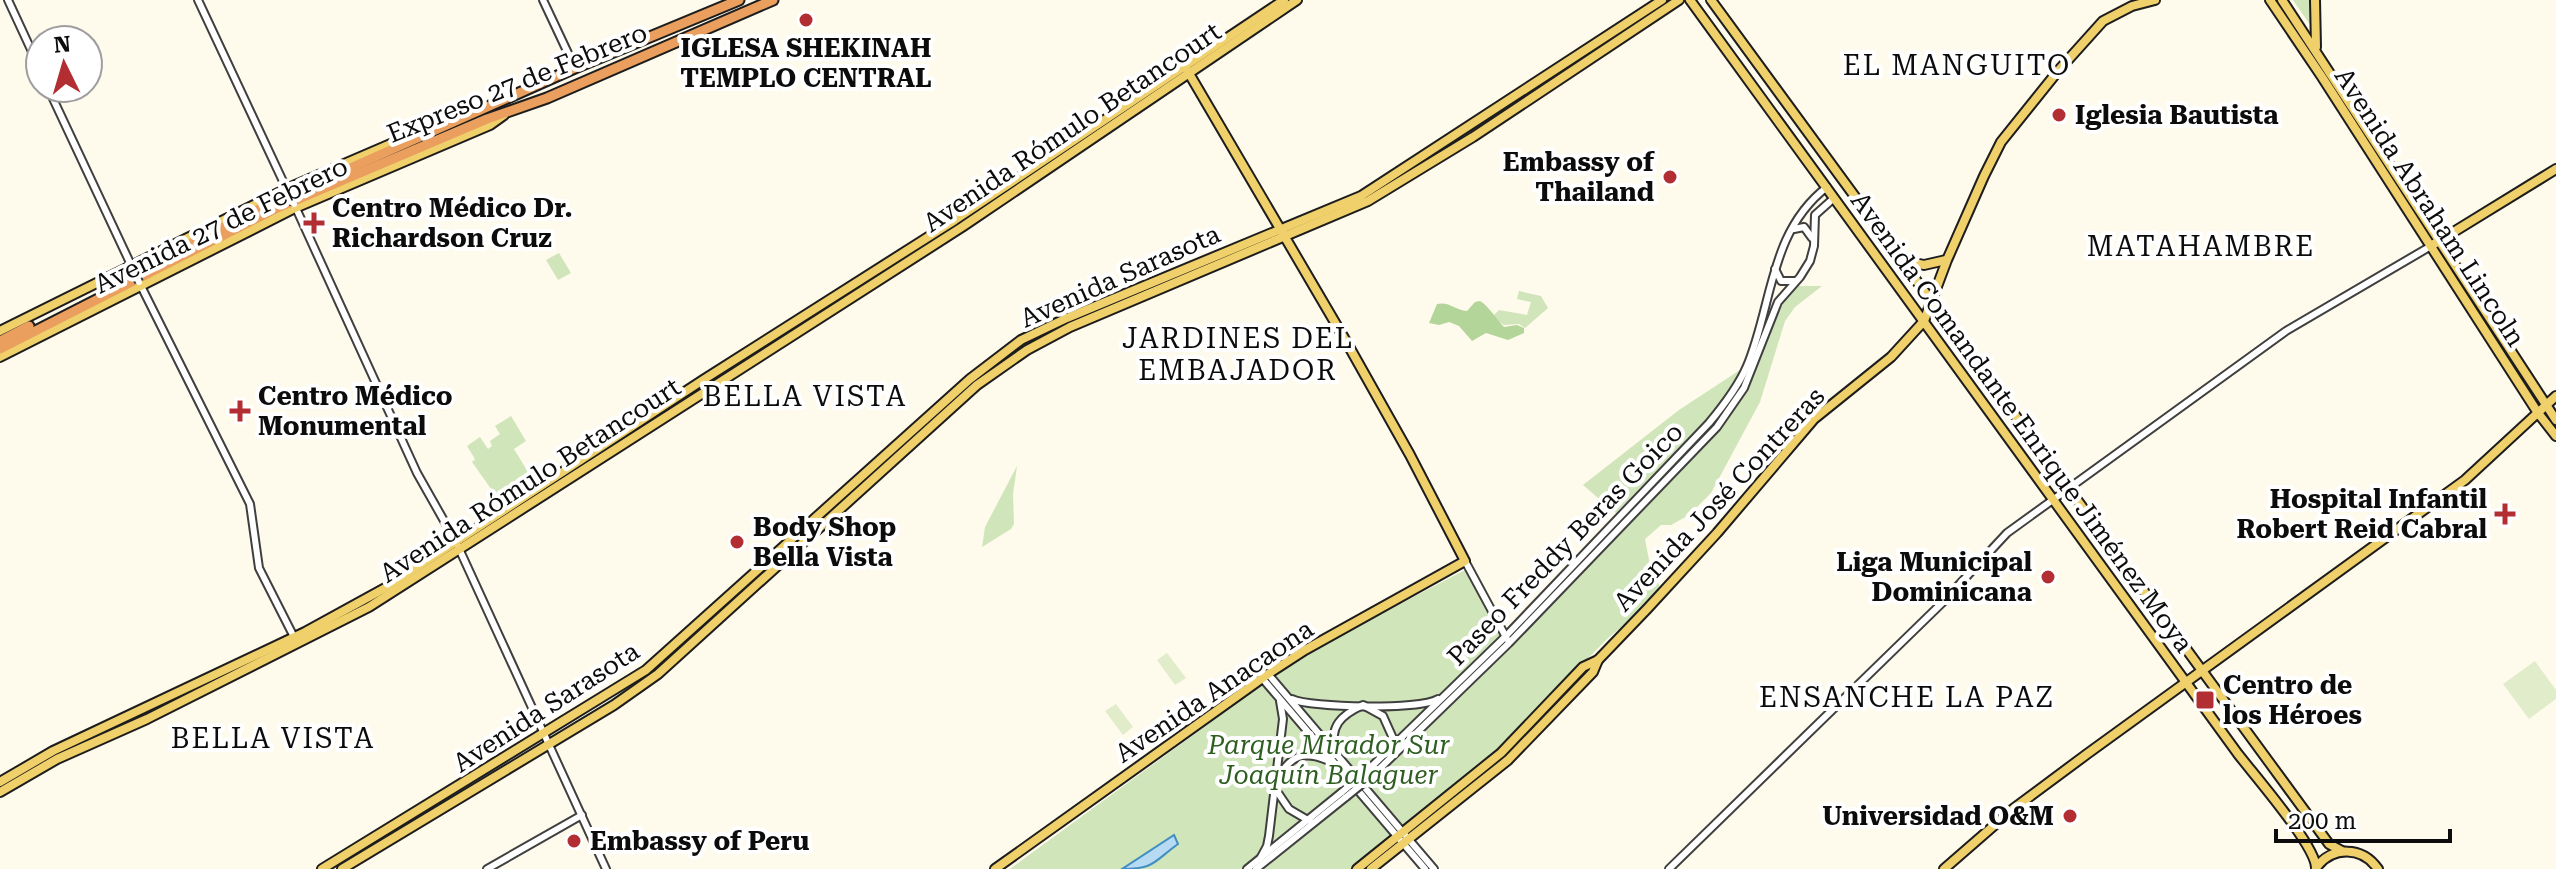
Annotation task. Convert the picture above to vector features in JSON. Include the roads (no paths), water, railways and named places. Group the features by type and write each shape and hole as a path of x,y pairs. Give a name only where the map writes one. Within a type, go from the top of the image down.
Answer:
{"highway":[{"name":"Expreso 27 de Febrero","path":"323,184 475,112 739,0"},
{"name":"Expreso 27 de Febrero","path":"323,184 506,114 773,0"},
{"path":"0,341 323,184"},
{"path":"0,349 60,314"}],"main road":[{"name":"Avenida Rómulo Betancourt","path":"0,782 53,751 369,607 457,546 962,227 1284,0"},
{"name":"Avenida Rómulo Betancourt","path":"1186,69 1297,0"},
{"name":"Avenida Sarasota","path":"322,869 646,670 957,389 1009,348 1067,318 1361,196 1662,0"},
{"name":"Avenida Sarasota","path":"342,869 614,705 658,674 977,385 1027,350 1070,327 1286,237 1391,189 1679,0"},
{"name":"Avenida Comandante Enrique Jiménez Moya","path":"1690,0 2314,855 2316,869"},
{"name":"Avenida Comandante Enrique Jiménez Moya","path":"1711,0 2329,844 2342,851 2360,853 2378,869"},
{"name":"Avenida José Contreras","path":"1357,869 1508,760 1593,672 1598,660 1717,533 1814,419 1891,357 1924,321 1947,260 2001,142 2103,21 2132,6 2155,0"},
{"name":"Avenida Abraham Lincoln","path":"2270,0 2556,420"},
{"name":"Avenida Abraham Lincoln","path":"2282,0 2538,413 2556,436"},
{"path":"2315,0 2317,52"},
{"path":"1186,69 1410,455 1465,561"},
{"name":"Avenida 27 de Febrero","path":"0,331 287,190 465,112 475,112"},
{"name":"Avenida 27 de Febrero","path":"0,357 294,206 490,125 506,114"},
{"path":"2435,244 2556,169"},
{"path":"1902,259 1924,265 1947,260"},
{"path":"1944,869 2013,809 2465,480 2556,396"},
{"name":"Avenida Anacaona","path":"995,869 1265,676 1305,650 1465,561"},
{"name":"Avenida Rómulo Betancourt","path":"0,792 68,754 147,719 296,641"},
{"name":"Avenida José Contreras","path":"1371,869 1403,838"},
{"path":"2316,869 2327,857 2342,851"}],"street":[{"path":"8,0 24,34"},
{"path":"198,0 417,473 457,546 546,733 606,869"},
{"path":"543,0 575,68"},
{"path":"55,104 131,266 250,504 259,568 296,641"},
{"name":"Paseo Freddy Beras Goico","path":"1605,538 1728,400 1747,366 1759,334 1785,237 1827,187"},
{"name":"Paseo Freddy Beras Goico","path":"1247,869 1344,795 1398,748 1717,427 1734,406 1754,367 1773,312 1810,261 1815,215 1835,198"},
{"path":"1785,237 1796,228 1804,227 1809,231 1814,246"},
{"path":"1669,869 1942,603 2007,533 2286,331 2435,244"},
{"path":"1775,269 1779,279 1785,282 1800,277"},
{"path":"1465,561 1508,639"},
{"name":"Paseo Freddy Beras Goico","path":"1398,748 1448,693 1508,639"},
{"path":"1265,676 1403,838 1434,869"},
{"path":"1281,696 1302,704 1429,705 1448,693"},
{"path":"1260,859 1267,846 1283,719 1281,696"},
{"path":"1363,705 1383,716 1398,748"},
{"path":"1335,759 1333,739 1337,723 1348,712 1363,705"},
{"path":"1274,786 1284,767 1296,758 1315,755 1335,759"},
{"path":"1274,786 1289,809 1310,822"},
{"path":"487,869 582,815"},
{"name":"Paseo Freddy Beras Goico","path":"1256,869 1310,822"},
{"path":"1403,838 1425,869"}],"water":[{"path":"1174,835 1178,844 1153,863 1141,868 1122,869"}],"place":[{"name":"IGLESA SHEKINAH TEMPLO CENTRAL","path":"806,20"},
{"name":"Iglesia Bautista","path":"2059,115"},
{"name":"Embassy of Thailand","path":"1670,177"},
{"name":"Centro Médico Dr. Richardson Cruz","path":"314,223"},
{"name":"Centro Médico Monumental","path":"240,411"},
{"name":"Hospital Infantil Robert Reid Cabral","path":"2505,514"},
{"name":"Body Shop Bella Vista","path":"737,542"},
{"name":"Liga Municipal Dominicana","path":"2048,577"},
{"name":"Centro de los Héroes","path":"2205,700"},
{"name":"Universidad O&M","path":"2070,816"},
{"name":"Embassy of Peru","path":"574,841"}],"district":[{"name":"EL MANGUITO","path":"1957,65"},
{"name":"MATAHAMBRE","path":"2201,246"},
{"name":"JARDINES DEL EMBAJADOR","path":"1238,354"},
{"name":"BELLA VISTA","path":"805,396"},
{"name":"ENSANCHE LA PAZ","path":"1907,697"},
{"name":"BELLA VISTA","path":"273,738"}],"park label":[{"name":"Parque Mirador Sur Joaquín Balaguer","path":"1329,760"}]}
